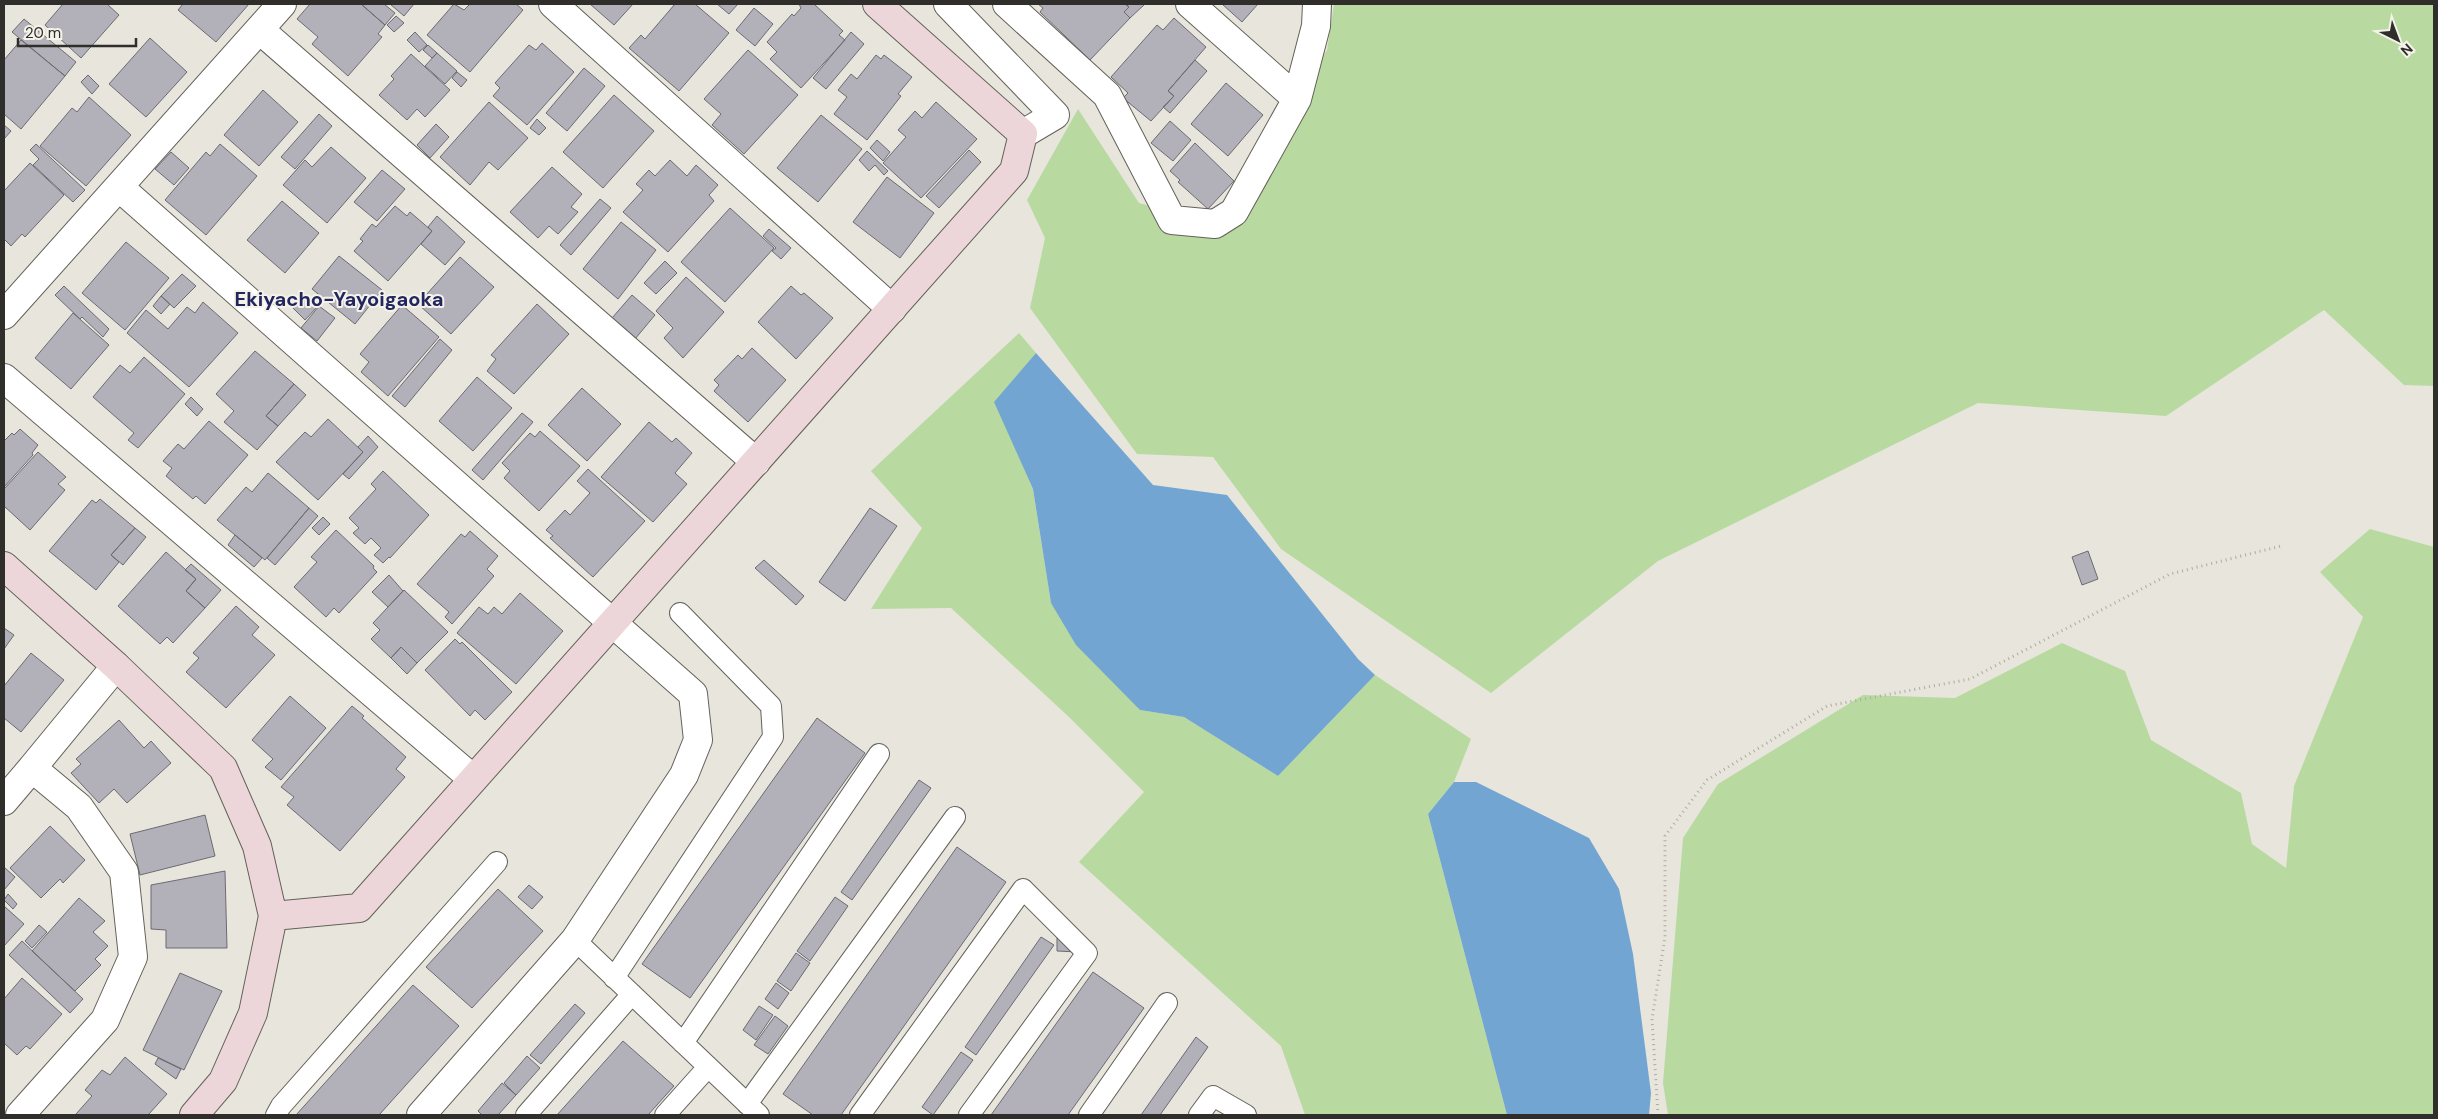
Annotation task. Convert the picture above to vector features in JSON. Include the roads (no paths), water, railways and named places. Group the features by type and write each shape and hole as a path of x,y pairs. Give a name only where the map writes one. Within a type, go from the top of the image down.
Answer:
{"street":[{"path":"4,315 282,4"},
{"path":"553,4 892,309"},
{"path":"877,4 1023,134"},
{"path":"273,916 359,908 1014,171 1023,134 1055,114 948,4"},
{"path":"1007,4 1108,95 1172,220 1215,224 1234,212 1297,99 1316,26 1317,4"},
{"path":"1190,4 1297,99"},
{"path":"260,30 756,462"},
{"path":"119,187 614,621 693,694 698,740 684,775 575,940 421,1115"},
{"path":"4,378 473,779"},
{"path":"4,566 116,666 223,768 257,846 273,916 253,1013 223,1081 194,1115"},
{"path":"4,801 116,666"},
{"path":"20,1115 105,1020 133,957 124,872 79,807 32,768"}],"lane":[{"path":"614,978 773,737 771,706 680,613"},
{"path":"683,1043 879,754"},
{"path":"575,940 753,1110 955,817"},
{"path":"276,1115 281,1106 497,862"},
{"path":"860,1115 1023,890 1087,953 969,1115"},
{"path":"526,1115 632,994"},
{"path":"1089,1115 1167,1004"},
{"path":"665,1115 708,1067"},
{"path":"1199,1115 1213,1096 1246,1115"}],"water":[{"path":"1036,353 1153,485 1227,495 1358,659 1375,675 1278,776 1184,717 1140,710 1076,645 1051,603 1033,489 994,402"},
{"path":"1454,782 1476,782 1589,838 1619,889 1633,954 1651,1093 1649,1115 1507,1115 1428,814"}],"district":[{"name":"Ekiyacho-Yayoigaoka","path":"339,299"}]}
